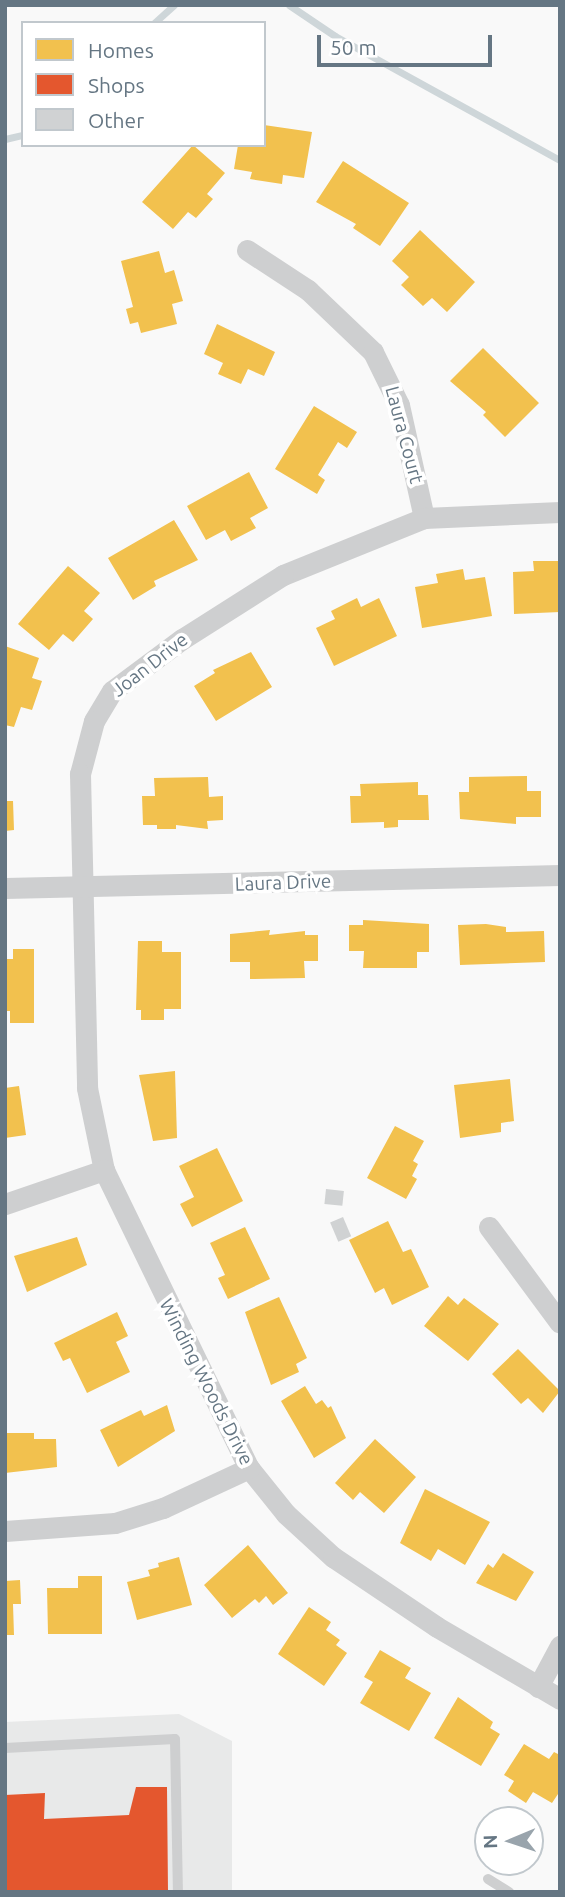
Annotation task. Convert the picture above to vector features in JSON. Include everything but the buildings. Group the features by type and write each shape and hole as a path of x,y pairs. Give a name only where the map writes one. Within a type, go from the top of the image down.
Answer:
{"street":[{"name":"Laura Court","path":"247,250 307,290 373,352 399,405 424,518"},
{"name":"Joan Drive","path":"104,1170 86,1088 80,774 94,721 112,691 182,639 284,575 424,518 560,512"},
{"name":"Laura Drive","path":"5,888 81,889 560,875"},
{"path":"5,1203 104,1170"},
{"name":"Winding Woods Drive","path":"104,1170 249,1468 286,1514 333,1557 437,1627 560,1699"},
{"path":"489,1227 560,1323"},
{"path":"5,1531 114,1523 163,1508 249,1468"},
{"path":"538,1686 560,1646"}],"lane":[{"path":"5,1748 175,1739 178,1892"},
{"path":"488,1880 509,1892"}],"shaded area":[{"path":"179,1714 232,1741 232,1892 5,1892 5,1722"}],"waterway":[{"path":"156,21 174,5"},
{"path":"289,5 335,36 560,160"},
{"path":"5,139 21,135"}]}
